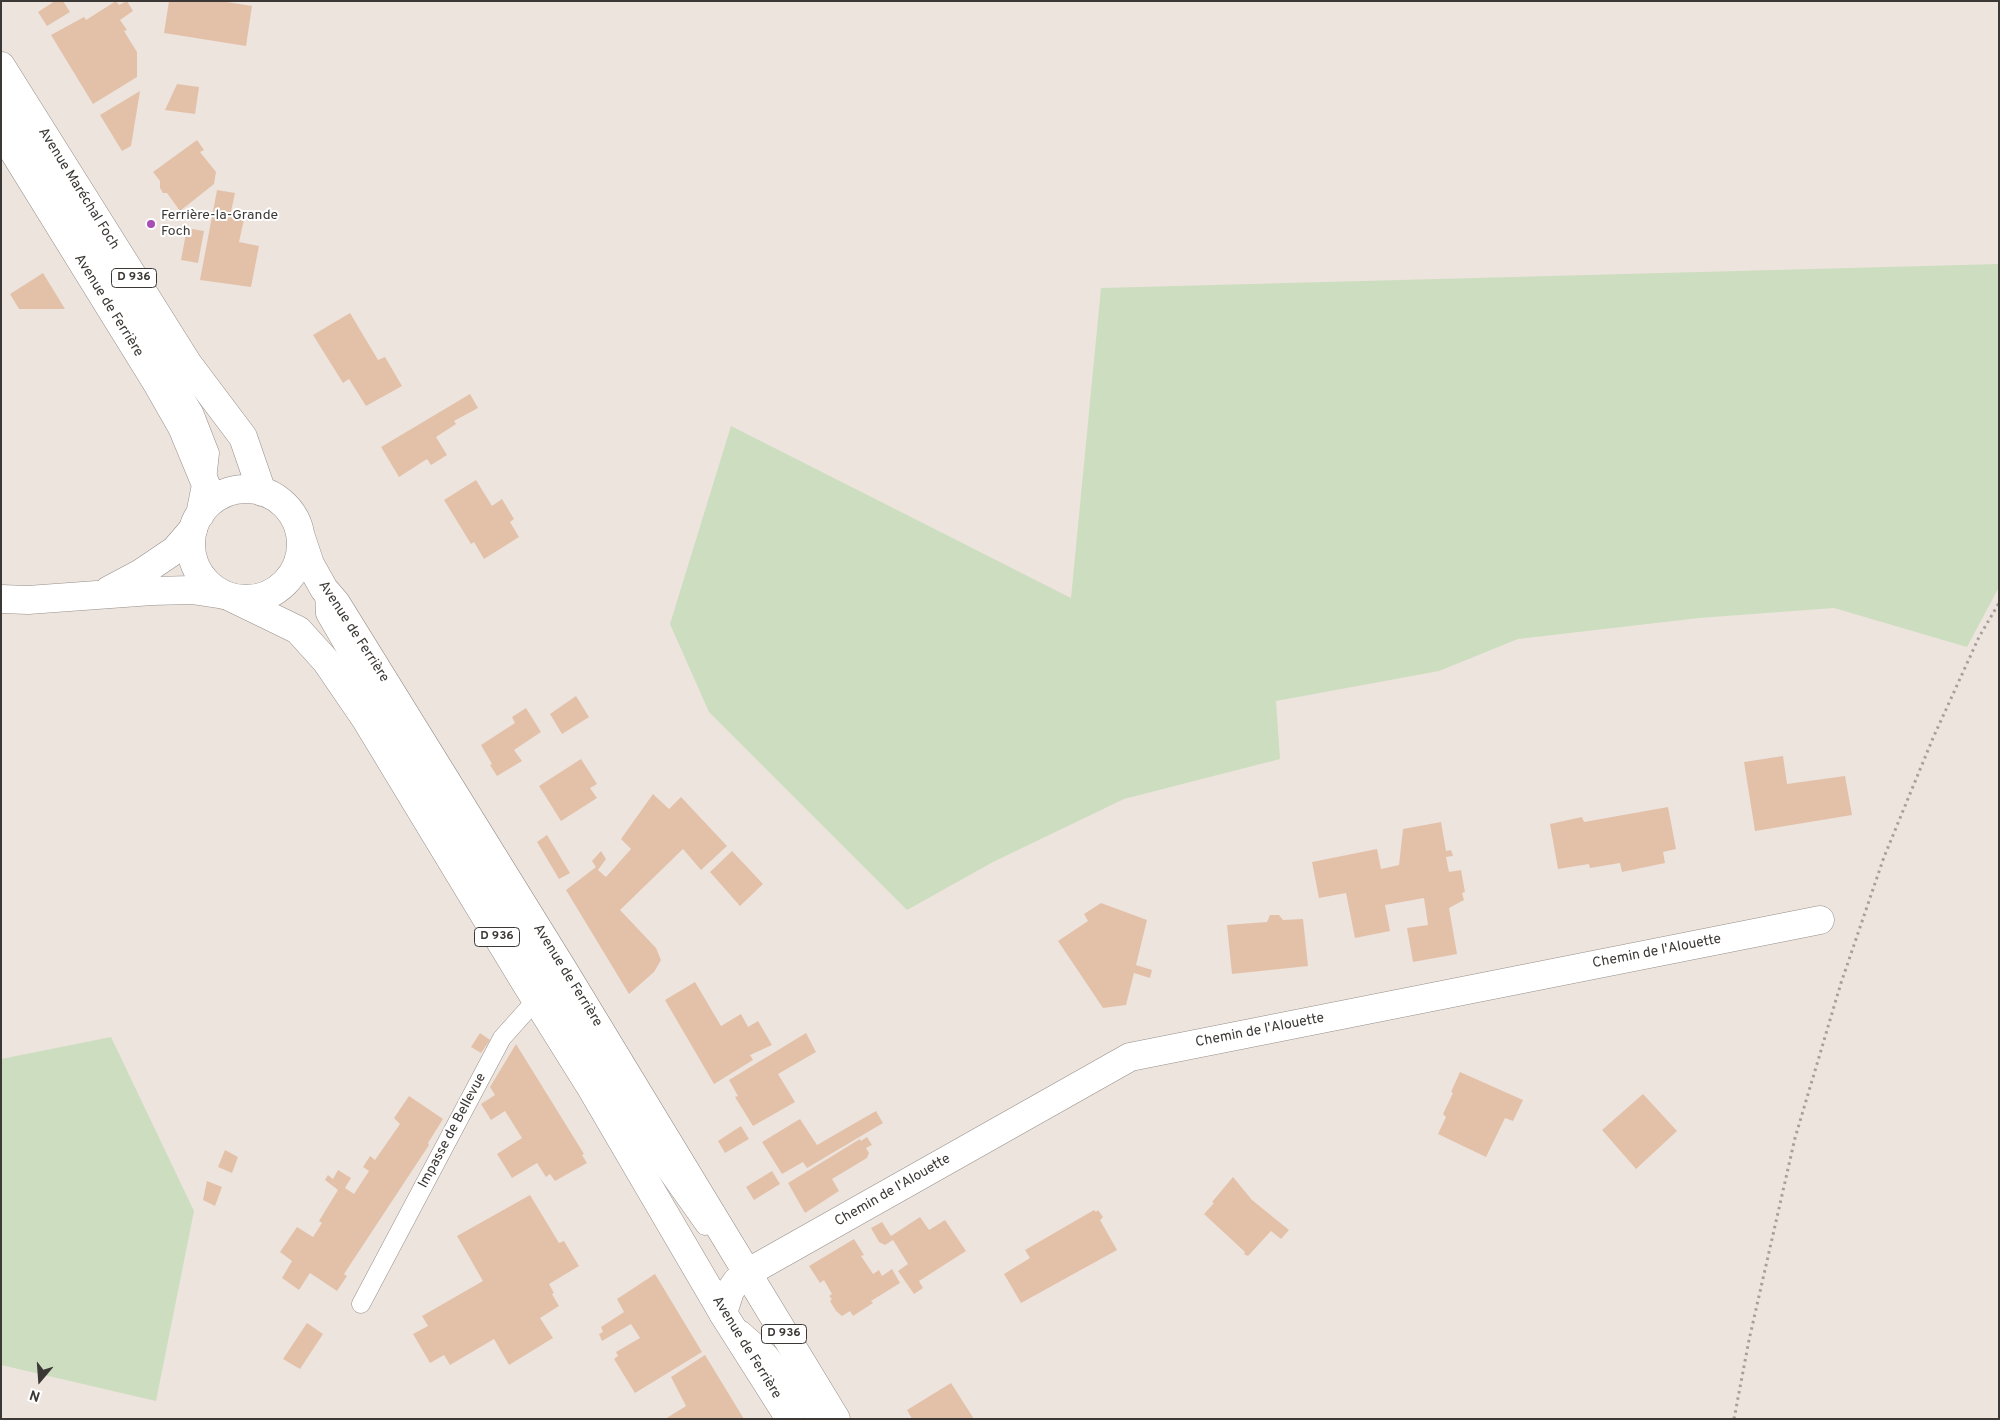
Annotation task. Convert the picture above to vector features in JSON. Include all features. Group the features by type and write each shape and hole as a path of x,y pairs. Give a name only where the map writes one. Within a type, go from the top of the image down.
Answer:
{"main road":[{"name":"Avenue Maréchal Foch","path":"1,66 188,364 243,437 262,492"},
{"name":"Avenue de Ferrière","path":"1,130 182,427 206,485"},
{"path":"206,485 191,544 194,560 200,575 211,587 228,596"},
{"path":"1,599 28,600 192,590 249,599 268,595 283,585 295,570 300,552 300,534 295,520 287,508 275,498 262,492 244,490 227,493 211,502 175,550 142,573 99,595"},
{"name":"Avenue de Ferrière","path":"300,534 310,564 324,589 336,602 553,990 600,1102 700,1274 790,1419"},
{"name":"Avenue de Ferrière","path":"228,596 298,630 326,661 733,1248 742,1277 836,1419"},
{"name":"Chemin de l'Alouette","path":"742,1277 1130,1057 1820,920"},
{"path":"700,1274 712,1282 728,1284 742,1277"},
{"path":"724,1314 730,1291 742,1277"}],"lane":[{"path":"1,101 194,412 210,453 206,485"},
{"name":"Impasse de Bellevue","path":"361,1304 502,1038 553,990"},
{"path":"724,1314 769,1354 802,1397 815,1419"}],"path":[{"path":"1734,1419 1749,1340 1795,1138 1841,983 1884,857 1933,738 1979,637 1999,603"}],"green space":[{"path":"1999,264 1999,587 1967,647 1834,608 1699,618 1518,639 1439,671 1276,701 1280,759 1124,799 993,862 907,910 709,712 670,624 731,426 1071,598 1101,288"},
{"path":"111,1037 194,1211 156,1401 1,1365 1,1059"}],"building":[{"path":"55,1 63,1 70,12 47,26 38,12"},
{"path":"116,1 119,5 127,1 133,11 120,20 127,30 124,31 137,52 137,77 93,104 51,35 84,17 86,20"},
{"path":"169,1 221,1 252,6 246,46 164,33"},
{"path":"177,84 199,87 195,114 165,110"},
{"path":"140,91 131,146 122,151 100,115"},
{"path":"197,140 204,150 200,152 216,172 214,184 180,211 167,193 163,193 160,188 160,181 153,172"},
{"path":"217,190 235,193 231,212 245,215 239,242 259,246 251,287 200,280"},
{"path":"187,228 204,231 198,263 181,260"},
{"path":"43,273 65,309 19,309 10,294"},
{"path":"350,313 378,360 385,357 402,386 366,406 349,379 343,383 313,335"},
{"path":"470,394 478,408 454,421 456,424 436,437 447,455 431,465 427,459 399,477 381,447"},
{"path":"476,480 492,506 502,499 514,519 510,522 519,537 484,559 474,542 471,544 444,500"},
{"path":"576,696 589,717 562,734 550,714"},
{"path":"526,708 541,732 514,750 522,761 497,776 481,745 515,723 512,717"},
{"path":"1783,756 1787,784 1845,776 1852,815 1755,831 1744,762"},
{"path":"581,759 597,784 590,788 597,798 561,821 539,786"},
{"path":"653,794 669,809 681,797 727,846 701,870 683,849 620,910 656,948 661,960 654,972 629,994 566,890 596,867 592,861 601,851 606,859 598,870 606,877 631,849 621,839"},
{"path":"1668,807 1676,849 1663,852 1665,863 1622,872 1620,863 1590,868 1589,864 1558,869 1550,824 1582,817 1584,822"},
{"path":"1441,822 1446,851 1451,850 1453,856 1446,857 1449,872 1461,870 1465,892 1462,893 1464,900 1449,908 1457,954 1413,962 1407,928 1428,925 1424,898 1385,905 1390,931 1355,938 1346,893 1319,898 1312,862 1377,849 1381,869 1399,865 1403,829"},
{"path":"547,835 570,873 559,879 537,842"},
{"path":"732,851 763,884 740,906 710,872"},
{"path":"1101,903 1147,920 1136,965 1152,970 1150,978 1134,973 1126,1005 1103,1008 1058,941 1088,921 1084,914"},
{"path":"1270,915 1279,915 1283,920 1303,919 1308,966 1232,974 1227,925 1267,922"},
{"path":"695,982 721,1026 741,1014 748,1027 758,1021 772,1045 750,1055 753,1060 714,1084 665,1000"},
{"path":"480,1033 490,1040 481,1053 471,1047"},
{"path":"806,1033 816,1052 778,1074 795,1102 753,1126 735,1097 738,1096 729,1080"},
{"path":"516,1044 584,1154 582,1155 587,1163 555,1181 550,1174 546,1177 537,1163 512,1178 497,1154 522,1138 505,1111 491,1120 481,1104 495,1095 490,1087"},
{"path":"1460,1072 1523,1100 1513,1121 1505,1118 1486,1157 1438,1134 1446,1117 1443,1114"},
{"path":"1643,1094 1677,1131 1636,1169 1602,1130"},
{"path":"409,1096 443,1119 428,1143 429,1145 344,1274 347,1276 337,1291 310,1273 299,1290 282,1278 292,1261 280,1252 297,1227 313,1237 322,1223 319,1221 338,1190 325,1180 328,1175 333,1179 338,1170 351,1178 345,1188 354,1194 369,1171 363,1167 370,1156 375,1160 400,1124 394,1118"},
{"path":"876,1111 883,1123 807,1168 803,1162 782,1174 762,1142 800,1119 817,1145"},
{"path":"741,1126 749,1139 725,1153 718,1141"},
{"path":"867,1137 872,1145 866,1148 869,1153 867,1158 832,1179 839,1191 805,1213 788,1183 860,1139 861,1141"},
{"path":"225,1150 238,1157 232,1173 218,1167"},
{"path":"772,1171 780,1184 754,1200 746,1187"},
{"path":"1233,1177 1252,1200 1289,1230 1281,1239 1271,1231 1248,1256 1204,1214"},
{"path":"207,1181 222,1187 215,1206 203,1200"},
{"path":"530,1195 559,1243 564,1241 579,1266 549,1284 559,1306 540,1318 553,1338 509,1365 494,1339 450,1365 444,1355 430,1363 413,1334 428,1326 422,1316 483,1281 457,1236"},
{"path":"1094,1210 1096,1212 1098,1210 1103,1217 1100,1220 1117,1250 1021,1303 1004,1274 1030,1258 1025,1250"},
{"path":"920,1217 929,1230 945,1220 966,1251 919,1281 923,1288 914,1294 898,1271 908,1264 893,1240 885,1245 879,1242 871,1228 882,1222 891,1236"},
{"path":"854,1239 864,1255 861,1256 873,1274 879,1270 882,1276 892,1269 900,1283 871,1301 873,1303 853,1316 850,1311 842,1316 836,1311 830,1301 832,1299 829,1296 832,1294 824,1280 820,1283 809,1266"},
{"path":"655,1274 702,1352 635,1393 614,1359 618,1356 616,1352 640,1338 631,1324 602,1341 599,1334 603,1332 601,1327 624,1312 617,1299"},
{"path":"307,1323 323,1334 300,1369 283,1359"},
{"path":"705,1355 744,1419 665,1419 686,1406 671,1377"},
{"path":"951,1383 974,1419 912,1419 907,1410"}],"place":[{"name":"Ferrière-la-Grande Foch","path":"151,224"}]}
